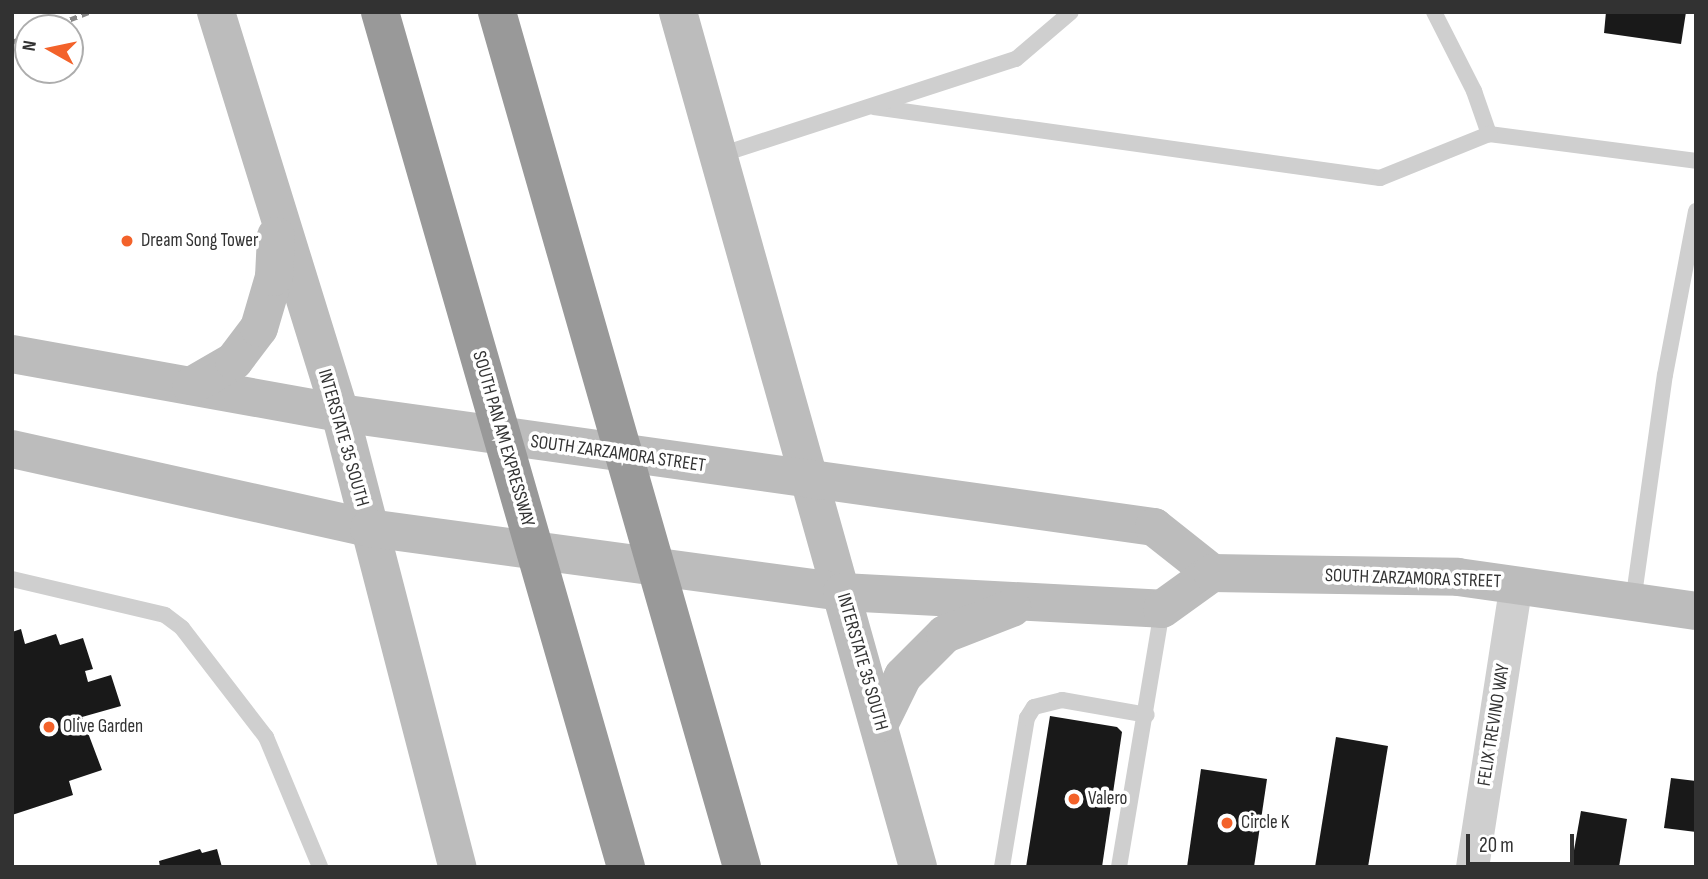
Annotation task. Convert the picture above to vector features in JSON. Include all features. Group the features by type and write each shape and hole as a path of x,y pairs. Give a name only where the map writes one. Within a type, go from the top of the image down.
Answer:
{"highway":[{"name":"SOUTH PAN AM EXPRESSWAY","path":"380,12 626,867"},
{"path":"497,12 741,867"}],"main road":[{"name":"INTERSTATE 35 SOUTH","path":"216,12 277,209 321,365 340,413 457,867"},
{"name":"INTERSTATE 35 SOUTH","path":"678,12 880,723 918,867"},
{"path":"191,386 234,361 258,328 275,277 277,209"},
{"name":"SOUTH ZARZAMORA STREET","path":"12,354 340,413 812,483 1154,527 1212,573 1458,577 1696,611"},
{"path":"12,449 369,528 842,592 1023,604 1162,609 1212,573"},
{"path":"880,723 902,676 944,634 1023,604"}],"street":[{"name":"FELIX TREVINO WAY","path":"1472,867 1516,584"}],"lane":[{"path":"720,155 1016,59 1071,12"},
{"path":"1434,12 1474,90 1489,134"},
{"path":"874,107 1380,178 1489,134 1696,161"},
{"path":"1633,602 1665,375 1696,211"},
{"path":"12,579 165,615 182,628 266,737 320,867"},
{"path":"1119,867 1147,715 1162,609"},
{"path":"1002,867 1027,718 1034,707 1062,700 1147,715"}],"building":[{"path":"1606,12 1686,12 1681,44 1604,33"},
{"name":"Olive Garden","path":"21,629 25,644 56,634 60,645 83,638 93,669 85,671 88,682 111,675 121,706 82,717 102,770 69,781 73,795 12,815 12,632"},
{"name":"Valero","path":"1050,716 1117,727 1122,732 1102,867 1026,867"},
{"path":"1336,737 1388,746 1368,867 1315,867"},
{"name":"Circle K","path":"1201,769 1267,779 1254,867 1187,867"},
{"path":"1671,778 1696,781 1696,832 1664,828"},
{"path":"1581,811 1627,819 1619,867 1571,867"},
{"path":"200,849 202,853 217,849 222,867 160,867 159,861"}],"railway":[{"path":"84,14 89,12"}],"place":[{"name":"Dream Song Tower","path":"127,241"},
{"name":"Olive Garden","path":"49,727"},
{"name":"Valero","path":"1074,799"},
{"name":"Circle K","path":"1227,823"}]}
